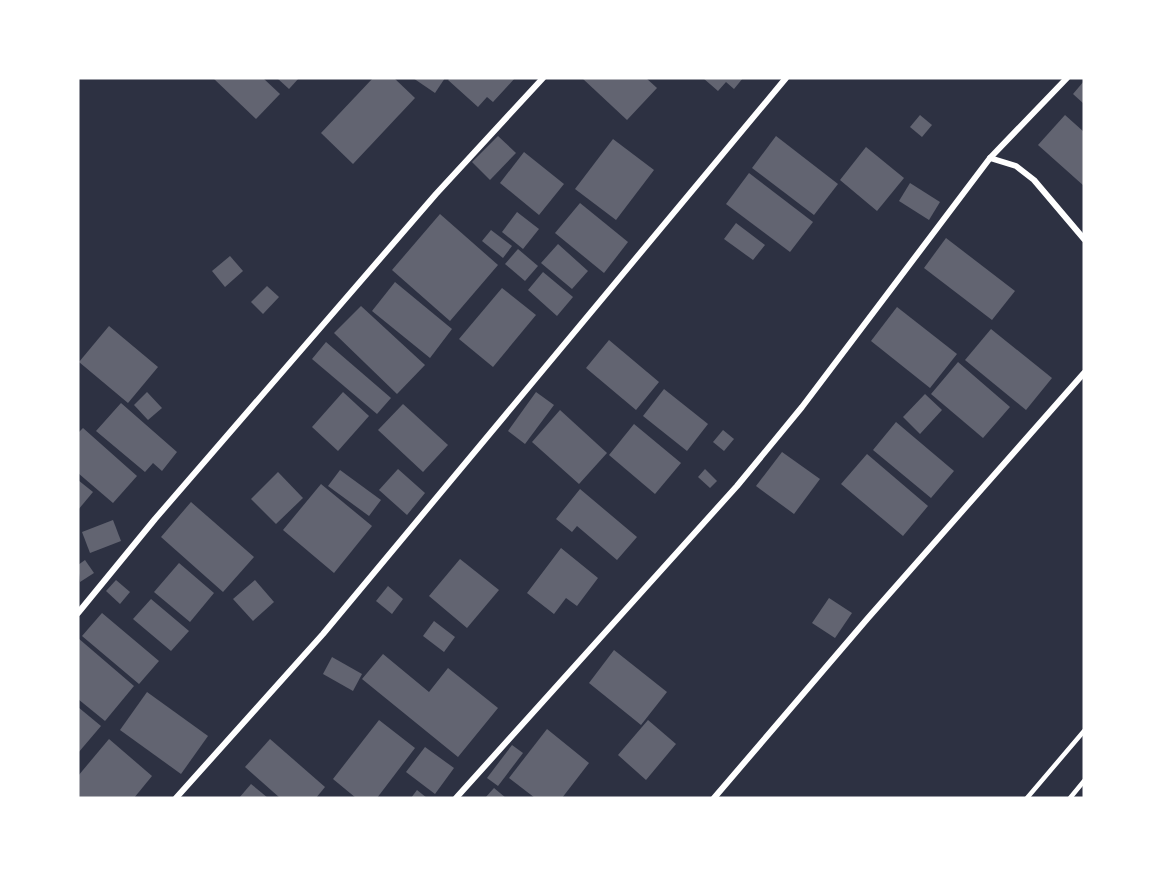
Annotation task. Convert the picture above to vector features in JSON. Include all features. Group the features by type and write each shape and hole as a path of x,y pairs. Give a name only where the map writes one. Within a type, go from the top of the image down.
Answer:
{"street":[{"path":"78,613 155,519 436,194 543,78"},
{"path":"176,798 323,634 786,78"},
{"path":"456,798 737,486 802,406 990,158 1067,78"},
{"path":"990,158 1016,166 1034,180 1084,239"},
{"path":"714,798 868,618 1084,373"}],"lane":[{"path":"1027,798 1084,731"},
{"path":"1070,798 1084,781"}],"building":[{"path":"213,78 263,78 280,94 256,119"},
{"path":"277,78 299,78 289,89"},
{"path":"373,78 394,78 415,98 353,164 321,133"},
{"path":"413,78 445,78 435,93"},
{"path":"450,78 515,78 493,102 487,97 478,107 448,80"},
{"path":"582,78 646,78 657,88 627,120"},
{"path":"703,78 743,78 734,89 726,82 718,91"},
{"path":"1084,81 1084,104 1073,94"},
{"path":"920,115 932,125 922,137 910,127"},
{"path":"1065,115 1084,132 1084,186 1038,145"},
{"path":"498,136 516,153 490,180 472,162"},
{"path":"776,136 838,184 814,215 752,168"},
{"path":"613,139 654,170 616,220 575,189"},
{"path":"866,147 904,178 877,211 840,180"},
{"path":"524,152 564,184 539,215 500,183"},
{"path":"749,173 813,222 790,252 726,204"},
{"path":"910,183 940,202 929,220 899,201"},
{"path":"580,203 628,242 604,273 555,233"},
{"path":"517,212 539,229 523,249 502,232"},
{"path":"440,214 498,265 450,321 392,270"},
{"path":"736,223 765,245 753,260 724,239"},
{"path":"491,230 512,246 503,258 482,241"},
{"path":"946,238 1015,291 992,320 924,268"},
{"path":"558,244 588,271 572,289 541,263"},
{"path":"518,249 538,266 525,281 505,264"},
{"path":"230,256 243,271 225,287 212,271"},
{"path":"543,272 573,297 557,316 528,290"},
{"path":"395,282 452,329 430,358 372,311"},
{"path":"267,286 279,297 263,314 251,302"},
{"path":"502,288 536,315 493,367 459,339"},
{"path":"361,306 425,365 397,394 334,333"},
{"path":"897,307 957,354 930,388 871,341"},
{"path":"109,326 158,367 128,403 79,362"},
{"path":"991,329 1052,378 1026,410 965,360"},
{"path":"609,340 659,382 636,410 586,368"},
{"path":"326,342 391,398 377,414 312,359"},
{"path":"958,362 1010,407 983,438 931,394"},
{"path":"664,389 708,424 687,451 643,416"},
{"path":"147,392 162,408 148,420 134,405"},
{"path":"343,392 369,416 338,451 312,427"},
{"path":"536,392 554,405 525,444 508,431"},
{"path":"925,394 942,410 920,434 903,417"},
{"path":"121,403 177,452 162,471 153,463 145,472 96,431"},
{"path":"403,404 448,445 423,472 378,430"},
{"path":"560,410 607,453 579,484 532,442"},
{"path":"896,422 954,471 931,498 873,450"},
{"path":"634,424 681,463 655,494 609,455"},
{"path":"83,428 137,476 113,503 78,473 78,433"},
{"path":"723,430 734,439 724,451 713,442"},
{"path":"782,452 820,479 794,514 756,486"},
{"path":"867,454 928,506 903,536 841,484"},
{"path":"398,469 425,493 407,515 379,490"},
{"path":"705,469 717,481 710,488 698,477"},
{"path":"340,470 381,500 369,516 328,486"},
{"path":"278,472 303,498 276,524 251,499"},
{"path":"78,480 93,492 78,510"},
{"path":"321,484 372,526 334,573 283,530"},
{"path":"580,489 637,537 617,560 577,526 572,532 556,519"},
{"path":"191,502 254,557 223,592 161,537"},
{"path":"113,520 121,541 90,553 82,532"},
{"path":"561,548 598,578 577,606 566,598 554,614 527,593"},
{"path":"460,559 499,590 467,628 429,596"},
{"path":"85,560 94,573 80,582 78,565"},
{"path":"179,563 214,593 190,622 154,592"},
{"path":"116,580 130,592 120,604 106,591"},
{"path":"255,580 274,602 253,621 233,599"},
{"path":"388,586 403,599 392,614 376,601"},
{"path":"829,598 852,613 835,638 812,623"},
{"path":"151,599 189,631 171,651 133,619"},
{"path":"102,613 159,661 139,684 82,636"},
{"path":"434,621 455,637 444,652 423,636"},
{"path":"78,638 134,686 105,721 78,699"},
{"path":"614,650 667,692 641,725 589,683"},
{"path":"383,654 429,692 448,668 498,708 458,757 362,679"},
{"path":"332,657 362,674 353,691 323,674"},
{"path":"147,692 208,736 181,774 120,730"},
{"path":"78,707 101,726 78,753"},
{"path":"379,720 415,748 377,798 356,798 333,779"},
{"path":"648,720 676,744 646,780 618,755"},
{"path":"547,729 589,763 562,798 535,798 509,778"},
{"path":"109,739 152,776 134,798 78,798 78,776"},
{"path":"270,739 325,787 316,798 280,798 245,767"},
{"path":"512,745 523,753 498,786 487,778"},
{"path":"425,747 454,768 435,794 406,772"},
{"path":"251,784 268,798 239,798"},
{"path":"494,788 506,798 485,798"},
{"path":"417,790 427,798 411,798"}]}
